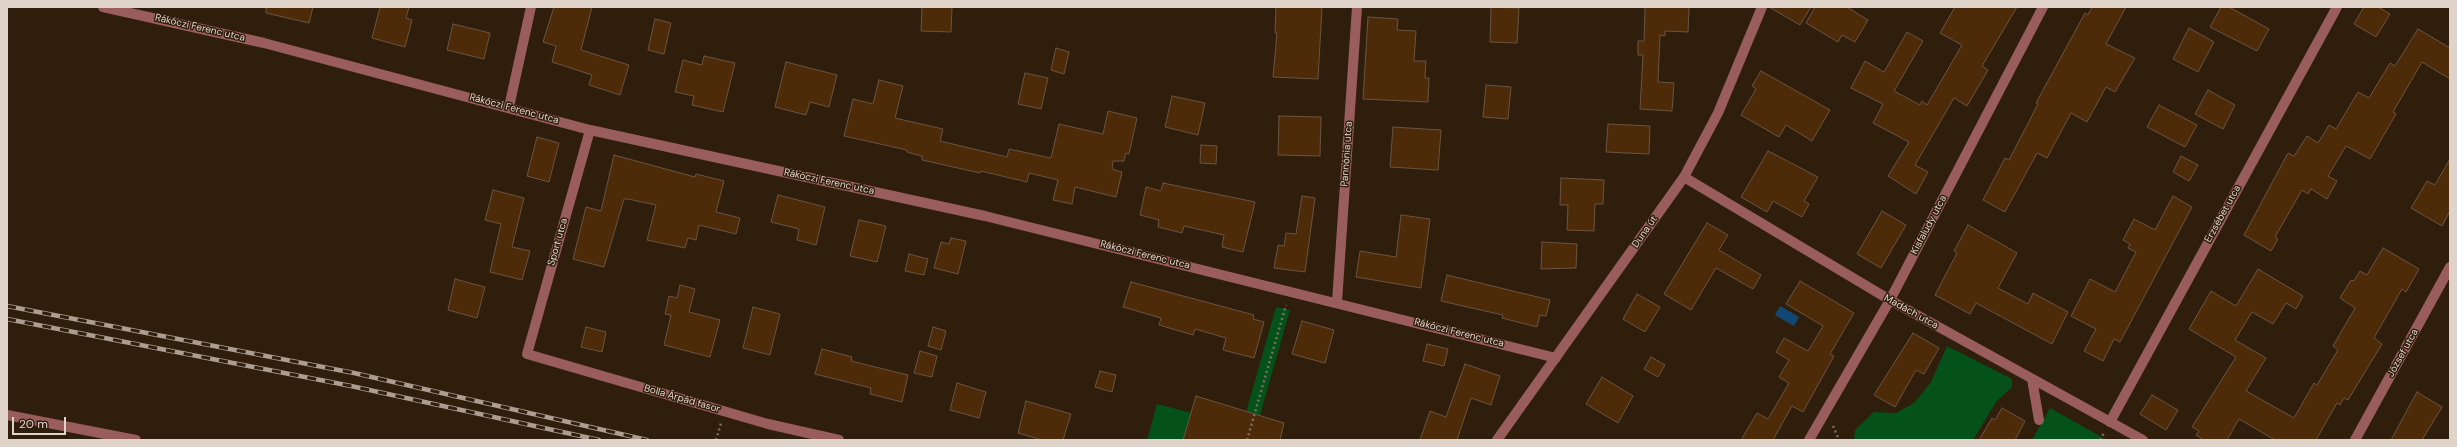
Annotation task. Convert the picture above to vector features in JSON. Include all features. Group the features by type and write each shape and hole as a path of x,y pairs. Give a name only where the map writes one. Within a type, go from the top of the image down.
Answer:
{"street":[{"name":"Rákóczi Ferenc utca","path":"103,7 264,44 509,107 590,130 985,216 1336,302 1556,358"},
{"path":"509,107 531,7"},
{"name":"Pannónia utca","path":"1336,302 1357,7"},
{"name":"Duna út","path":"1497,440 1684,177 1718,113 1762,7"},
{"name":"Kisfaludy utca","path":"1809,440 1890,300 2043,7"},
{"name":"Erzsébet utca","path":"2110,422 2337,7"},
{"name":"Sport utca","path":"527,354 590,130"},
{"name":"Madách utca","path":"1684,177 1890,300 2143,440"},
{"name":"József utca","path":"2356,440 2450,267"},
{"name":"Bolla Árpád fasor","path":"527,354 768,424 839,440"},
{"path":"2032,379 2039,420"},
{"path":"7,415 136,440"}],"path":[{"path":"1247,440 1285,309"},
{"path":"1831,422 1839,440"},
{"path":"2100,440 2105,431"}],"green space":[{"path":"1276,307 1290,310 1253,440 1147,440 1157,404 1242,426"},
{"path":"1947,346 2012,379 2012,387 1996,402 1973,440 1854,440 1855,430 1874,412 1896,413 1914,403 1931,382"},
{"path":"2050,408 2107,440 2032,440"}],"water":[{"path":"1780,306 1799,317 1794,326 1775,315"}],"building":[{"path":"266,7 313,7 309,23 266,13"},
{"path":"380,7 409,7 406,18 412,20 405,47 372,38"},
{"path":"554,7 592,7 581,50 629,65 620,95 589,85 592,75 552,62 556,46 543,42"},
{"path":"922,7 952,7 951,32 921,31"},
{"path":"1276,7 1322,7 1318,79 1273,77 1277,33 1275,33"},
{"path":"1491,7 1519,8 1517,43 1490,42"},
{"path":"1645,7 1689,7 1688,32 1665,31 1665,36 1660,35 1658,82 1674,83 1672,111 1640,109 1643,55 1638,55 1638,41 1644,41"},
{"path":"1769,7 1811,7 1800,25"},
{"path":"1815,7 1847,7 1868,20 1855,42 1842,35 1838,42 1806,23"},
{"path":"1955,7 2017,7 1982,66 1988,70 1967,106 1954,98 1915,165 1928,172 1916,194 1888,176 1909,142 1873,123 1883,104 1851,88 1865,61 1884,72 1907,32 1923,41 1894,91 1920,105 1922,101 1927,105 1962,45 1940,33"},
{"path":"2092,7 2126,7 2106,44 2135,58 2115,92 2106,87 2087,122 2071,113 2047,158 2037,153 2005,212 1983,200 2005,158 2009,160 2038,104 2036,103 2085,13 2088,15"},
{"path":"2221,7 2229,7 2269,29 2257,51 2210,27"},
{"path":"2364,7 2378,7 2390,14 2376,37 2354,24"},
{"path":"1368,17 1398,19 1397,30 1416,31 1414,61 1426,61 1425,78 1429,78 1428,102 1363,99"},
{"path":"655,19 671,23 664,54 648,50"},
{"path":"453,24 490,33 484,59 447,50"},
{"path":"2189,28 2214,42 2198,72 2173,59"},
{"path":"2418,29 2450,48 2450,79 2422,62 2393,112 2396,114 2370,159 2346,146 2328,176 2337,181 2327,199 2311,189 2308,194 2302,190 2275,237 2278,239 2271,251 2244,235 2288,153 2294,156 2307,136 2318,143 2329,125 2336,129 2358,92 2369,98 2390,63 2395,66"},
{"path":"1056,48 1069,52 1064,74 1051,70"},
{"path":"704,56 735,63 723,112 692,105 694,96 675,92 683,60 702,65"},
{"path":"786,62 837,75 829,107 810,102 806,115 775,107"},
{"path":"1761,71 1830,110 1812,141 1786,125 1779,137 1741,115 1756,89 1752,86"},
{"path":"1025,73 1048,78 1041,109 1018,104"},
{"path":"879,80 903,86 895,118 943,129 940,141 1007,157 1009,149 1051,158 1059,124 1103,134 1108,111 1137,118 1129,154 1126,153 1124,161 1113,161 1112,169 1122,172 1116,197 1075,187 1072,204 1053,200 1058,180 1029,173 1027,182 981,171 980,173 922,160 922,156 907,152 907,150 844,136 853,99 873,104"},
{"path":"1486,85 1511,87 1508,119 1483,117"},
{"path":"2208,90 2235,105 2223,129 2195,114"},
{"path":"1172,96 1205,103 1198,135 1165,127"},
{"path":"2159,105 2197,125 2185,147 2147,127"},
{"path":"1279,116 1321,117 1320,156 1278,155"},
{"path":"1608,124 1650,126 1649,154 1606,152"},
{"path":"1393,127 1441,130 1438,170 1390,167"},
{"path":"537,137 559,143 549,182 527,176"},
{"path":"1201,145 1217,146 1216,164 1200,163"},
{"path":"1768,151 1818,177 1804,201 1809,204 1802,217 1773,201 1767,212 1741,197"},
{"path":"614,155 695,177 696,174 724,181 716,212 740,218 736,234 699,225 696,240 688,238 685,248 647,240 656,205 624,199 604,267 573,259 586,207 601,211"},
{"path":"2181,156 2198,165 2189,181 2173,172"},
{"path":"2450,159 2450,211 2442,226 2411,208 2427,181 2435,185"},
{"path":"1561,178 1604,180 1603,204 1595,204 1594,231 1567,230 1568,205 1560,205"},
{"path":"1163,183 1255,202 1243,252 1222,247 1224,235 1184,226 1182,233 1158,227 1159,220 1140,215 1146,187 1161,191"},
{"path":"493,190 524,198 512,247 530,251 522,280 490,272 501,224 485,220"},
{"path":"778,195 825,207 816,245 797,240 799,229 771,222"},
{"path":"1302,196 1315,198 1305,272 1274,268 1278,245 1284,246 1286,233 1296,234"},
{"path":"2173,196 2192,207 2120,342 2114,339 2103,361 2084,351 2096,329 2071,316 2090,279 2115,292 2136,252 2128,248 2130,244 2123,240 2134,219 2155,230"},
{"path":"1882,211 1906,225 1881,268 1857,254"},
{"path":"1401,215 1430,219 1421,288 1356,277 1360,251 1396,257"},
{"path":"859,220 886,226 877,262 850,256"},
{"path":"1707,223 1728,235 1719,250 1761,275 1753,289 1716,268 1691,310 1664,294"},
{"path":"1968,225 2017,253 1998,288 2028,304 2033,293 2068,312 2052,344 1976,303 1970,314 1935,295 1957,253 1954,251"},
{"path":"951,238 966,241 958,274 934,268 941,242 949,244"},
{"path":"1542,242 1577,244 1576,268 1541,269"},
{"path":"2383,248 2419,269 2406,292 2402,289 2374,338 2382,344 2348,400 2344,398 2340,405 2337,403 2316,440 2275,440 2239,419 2227,440 2204,440 2196,435 2199,431 2192,427 2236,357 2189,329 2211,291 2236,306 2258,269 2303,296 2296,309 2286,303 2273,324 2252,312 2235,340 2266,358 2246,391 2294,418 2314,383 2317,385 2338,350 2333,346 2355,308 2340,298 2351,280 2354,281 2360,271 2367,275"},
{"path":"909,254 928,259 924,275 905,271"},
{"path":"1447,275 1550,300 1546,316 1540,315 1537,327 1502,318 1503,315 1441,301"},
{"path":"455,279 485,287 477,318 448,310"},
{"path":"1800,281 1854,313 1830,354 1834,356 1803,412 1792,406 1773,440 1741,440 1757,413 1768,419 1789,383 1779,377 1789,360 1776,352 1784,338 1808,351 1823,326 1786,304"},
{"path":"1131,282 1254,315 1253,319 1264,322 1254,358 1223,350 1226,338 1195,329 1193,335 1159,325 1161,318 1123,307"},
{"path":"680,285 695,289 689,312 720,320 710,357 664,345 671,315 665,314 669,296 677,298"},
{"path":"1637,294 1660,307 1645,332 1623,319"},
{"path":"753,307 780,314 770,355 743,348"},
{"path":"1302,321 1334,330 1325,363 1292,354"},
{"path":"586,327 606,332 602,352 581,347"},
{"path":"933,327 946,331 941,350 928,346"},
{"path":"1913,333 1939,348 1924,374 1916,370 1895,407 1874,395"},
{"path":"1427,344 1448,349 1444,366 1423,361"},
{"path":"822,349 852,357 851,361 908,375 902,402 870,394 871,388 815,374"},
{"path":"920,351 937,356 932,377 914,373"},
{"path":"1651,357 1665,365 1658,377 1644,369"},
{"path":"1465,364 1500,376 1491,405 1471,398 1457,440 1420,440 1430,411 1446,417"},
{"path":"1100,371 1116,375 1112,392 1095,387"},
{"path":"1602,377 1633,396 1618,423 1586,404"},
{"path":"957,383 986,392 979,418 950,410"},
{"path":"2417,392 2442,407 2422,440 2391,440"},
{"path":"2152,395 2178,410 2166,430 2140,414"},
{"path":"1196,396 1284,423 1280,440 1183,440"},
{"path":"1026,401 1071,414 1063,440 1042,440 1018,433"},
{"path":"2002,408 2025,421 2015,440 1979,440 1992,418 1995,420"}],"railway":[{"path":"7,306 354,373 647,440"},
{"path":"7,319 351,386 599,440"}]}
